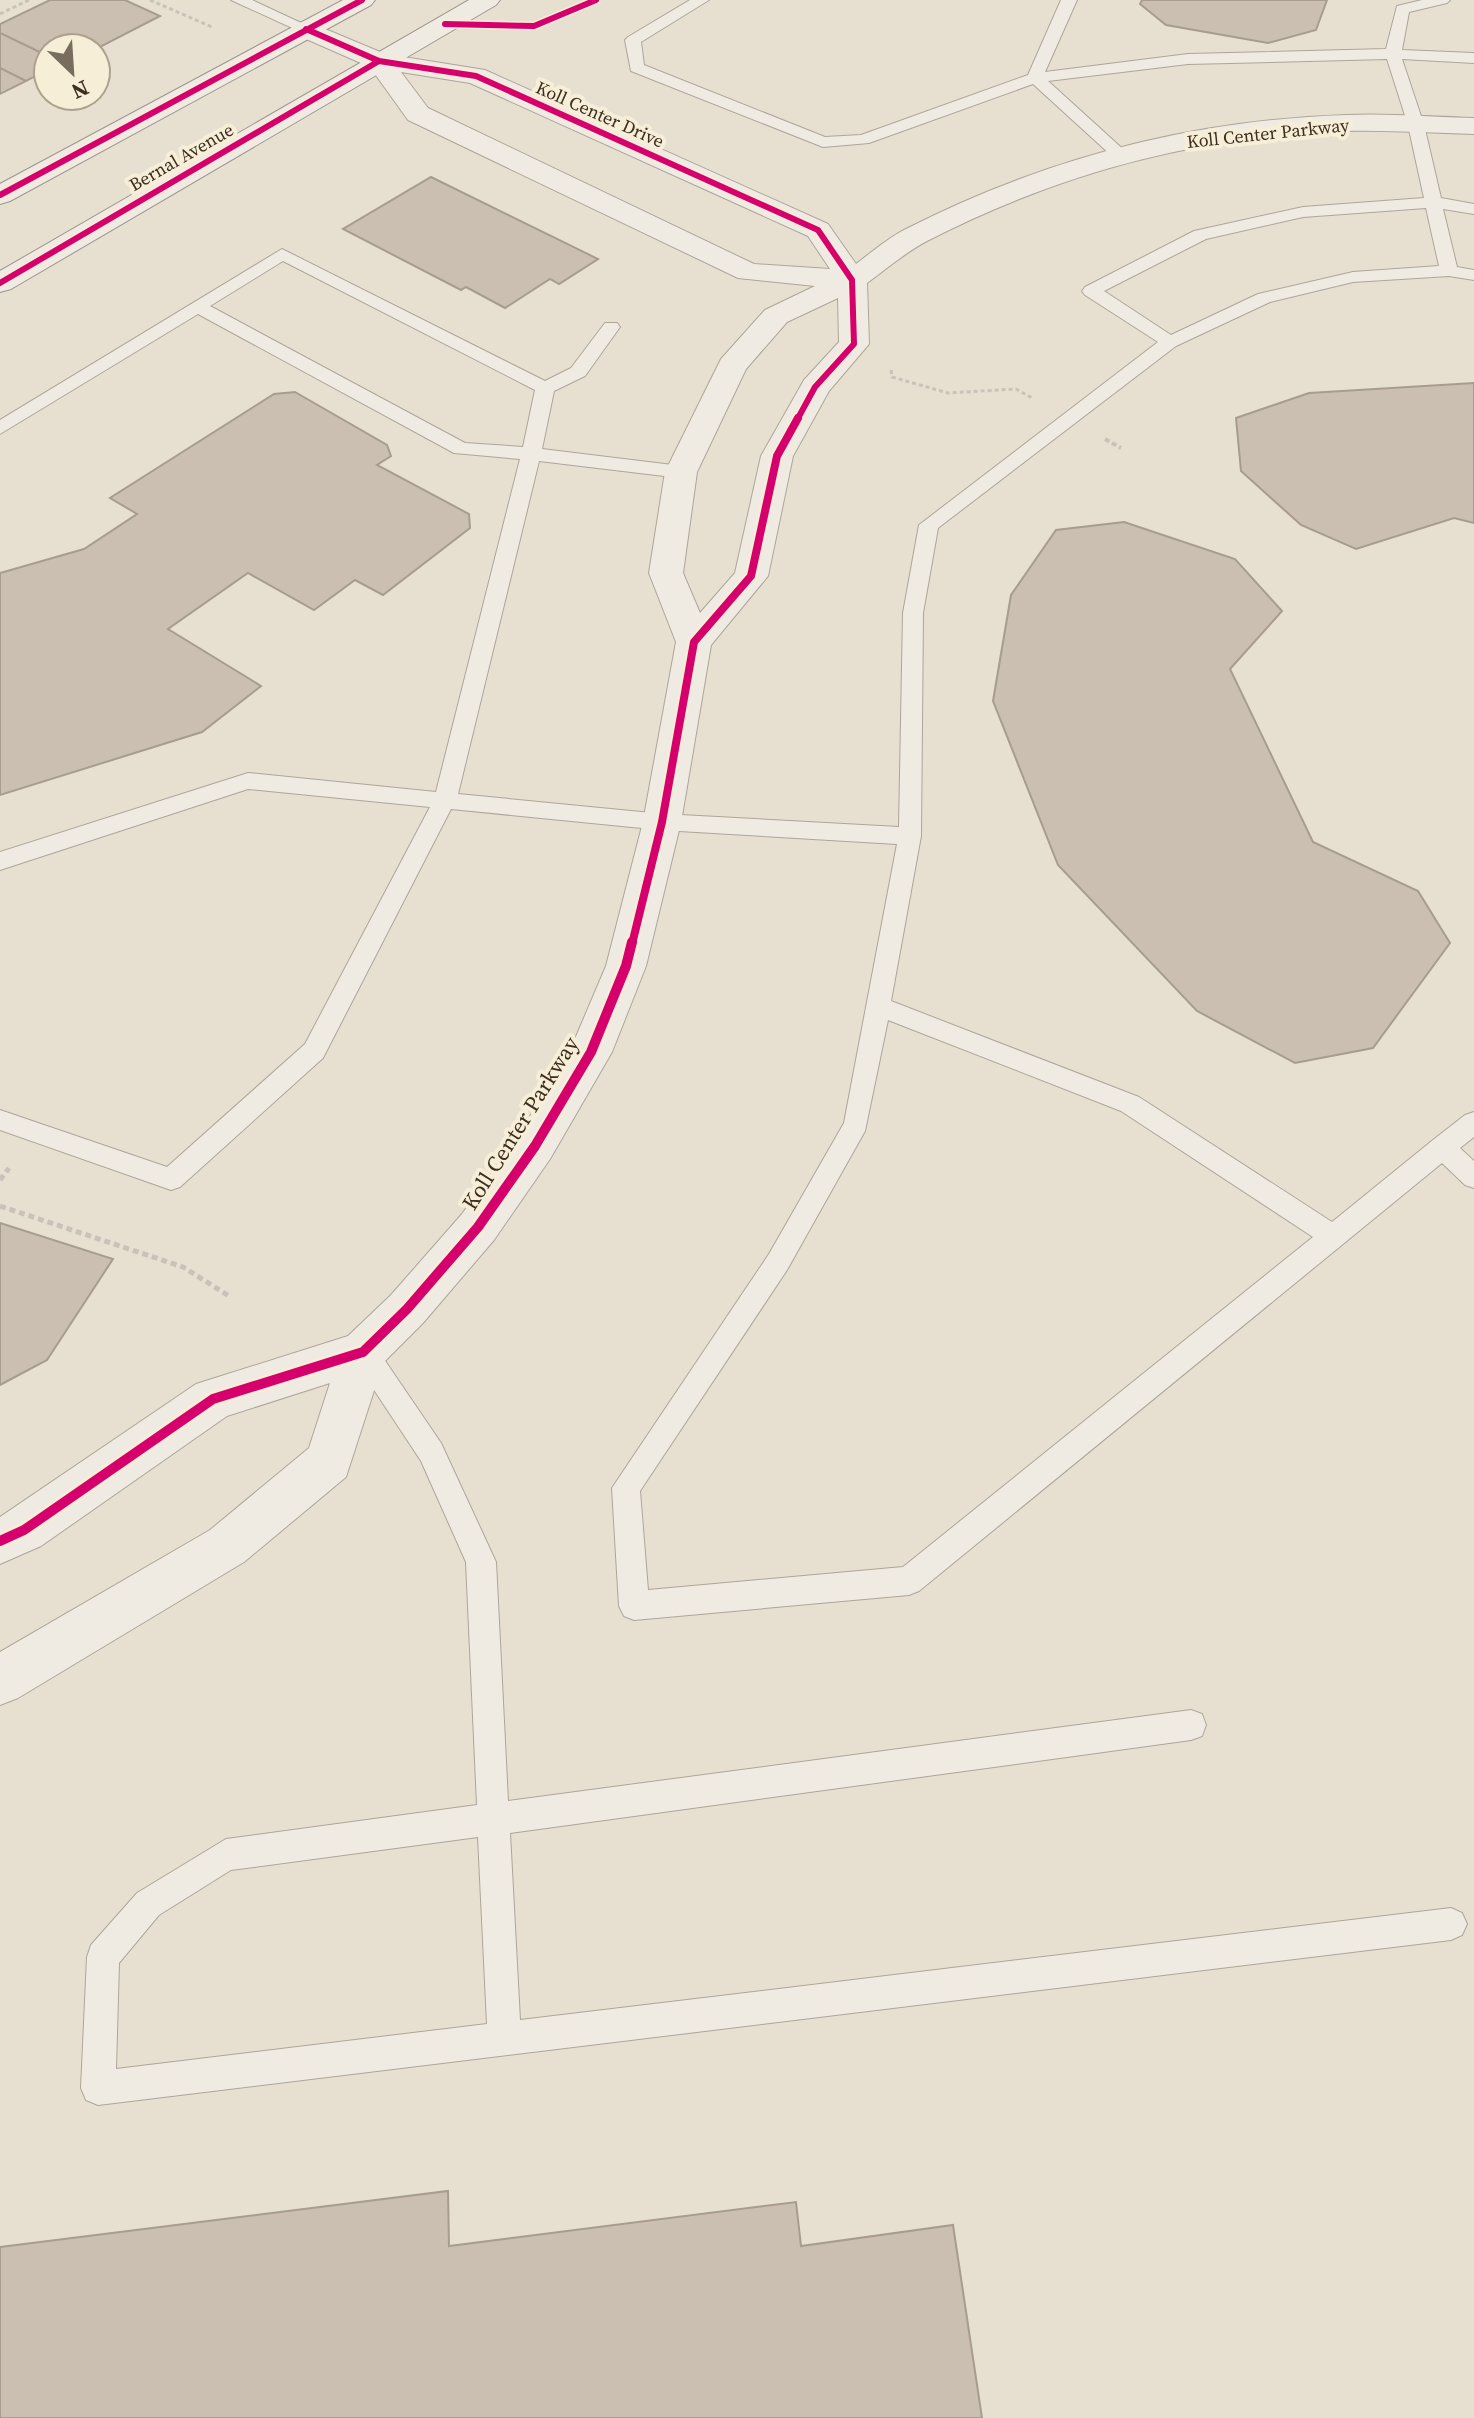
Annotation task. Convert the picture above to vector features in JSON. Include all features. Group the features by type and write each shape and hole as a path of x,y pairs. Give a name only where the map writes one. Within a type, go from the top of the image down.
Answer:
{"street":[{"path":"0,195 362,0"},
{"name":"Bernal Avenue","path":"0,283 487,0"},
{"name":"Koll Center Drive","path":"306,29 379,61 476,76 818,230 852,280"},
{"name":"Koll Center Drive","path":"379,61 418,114 748,272 852,280"},
{"name":"Koll Center Parkway","path":"0,1541 24,1530 213,1399 363,1352 407,1309 478,1227 535,1146 591,1052 626,966 662,822 694,642 666,573 681,472 732,366 776,316 852,280 914,236 1050,177 1119,154 1214,135 1346,123 1474,126"},
{"path":"0,172 91,146"},
{"path":"694,642 751,576 777,456 815,387 854,344 852,280"},
{"name":"Koll Center Parkway","path":"0,1680 227,1546 329,1461 363,1352"}],"lane":[{"path":"239,0 306,29"},
{"path":"701,0 633,40 637,68 823,142 863,140 1035,78 1188,59 1393,54 1474,58"},
{"path":"1035,78 1069,0"},
{"path":"1442,0 1402,9 1393,54 1416,125 1449,271"},
{"path":"1035,78 1119,154"},
{"path":"1170,342 1091,291 1200,235 1303,212 1435,202 1474,209"},
{"path":"0,428 282,254 545,388"},
{"path":"1474,275 1449,271 1353,277 1264,298 1170,342 929,525 913,613 910,836 856,1124 778,1262 626,1488 634,1606 909,1581 1474,1122"},
{"path":"197,306 461,449 681,472"},
{"path":"545,388 578,372 611,327"},
{"path":"0,1120 171,1179 314,1051 445,800 545,388"},
{"path":"0,861 248,781 662,822 910,836"},
{"path":"878,1006 1130,1104 1332,1236"},
{"path":"1442,1147 1474,1177"},
{"path":"363,1352 431,1452 481,1562 504,2040"},
{"path":"1191,1725 226,1855 148,1904 103,1957 98,2088 1451,1924"}],"path":[{"path":"0,14 29,0"},
{"path":"150,0 211,26 218,34"},
{"path":"890,363 892,377 948,393 1016,389 1121,448"},
{"path":"0,1206 183,1267 229,1296"}],"building":[{"path":"50,0 125,0 160,16 112,41 112,32 32,32 32,48 0,33 0,24"},
{"path":"1142,0 1327,0 1316,30 1268,43 1166,25 1140,4"},
{"path":"0,33 32,48 32,78 26,81 0,68"},
{"path":"0,68 26,81 0,94"},
{"path":"431,177 598,259 559,284 550,279 505,308 466,287 461,290 343,229"},
{"path":"1474,383 1474,523 1454,518 1356,549 1301,525 1241,471 1236,418 1309,393"},
{"path":"295,392 387,445 391,456 377,465 469,514 470,528 383,595 355,580 314,610 248,573 168,629 261,686 202,732 0,795 0,573 84,549 137,514 110,498 274,394"},
{"path":"1124,522 1235,559 1282,611 1230,669 1313,842 1418,891 1450,943 1373,1048 1295,1063 1197,1011 1058,865 993,701 1011,595 1056,530"},
{"path":"0,1223 113,1259 47,1360 0,1385"},
{"path":"448,2191 449,2246 796,2202 801,2246 953,2225 982,2418 0,2418 0,2247"}],"cycle path":[{"path":"0,195 362,0"},
{"path":"445,24 534,26 596,0"},
{"path":"0,1541 24,1530 213,1399 363,1352 407,1309 478,1227 535,1146 591,1052 626,966 662,822 694,642 751,576 777,456 815,387 854,344 852,280 818,230 476,76 379,61 306,29"},
{"path":"0,283 379,61"}]}
